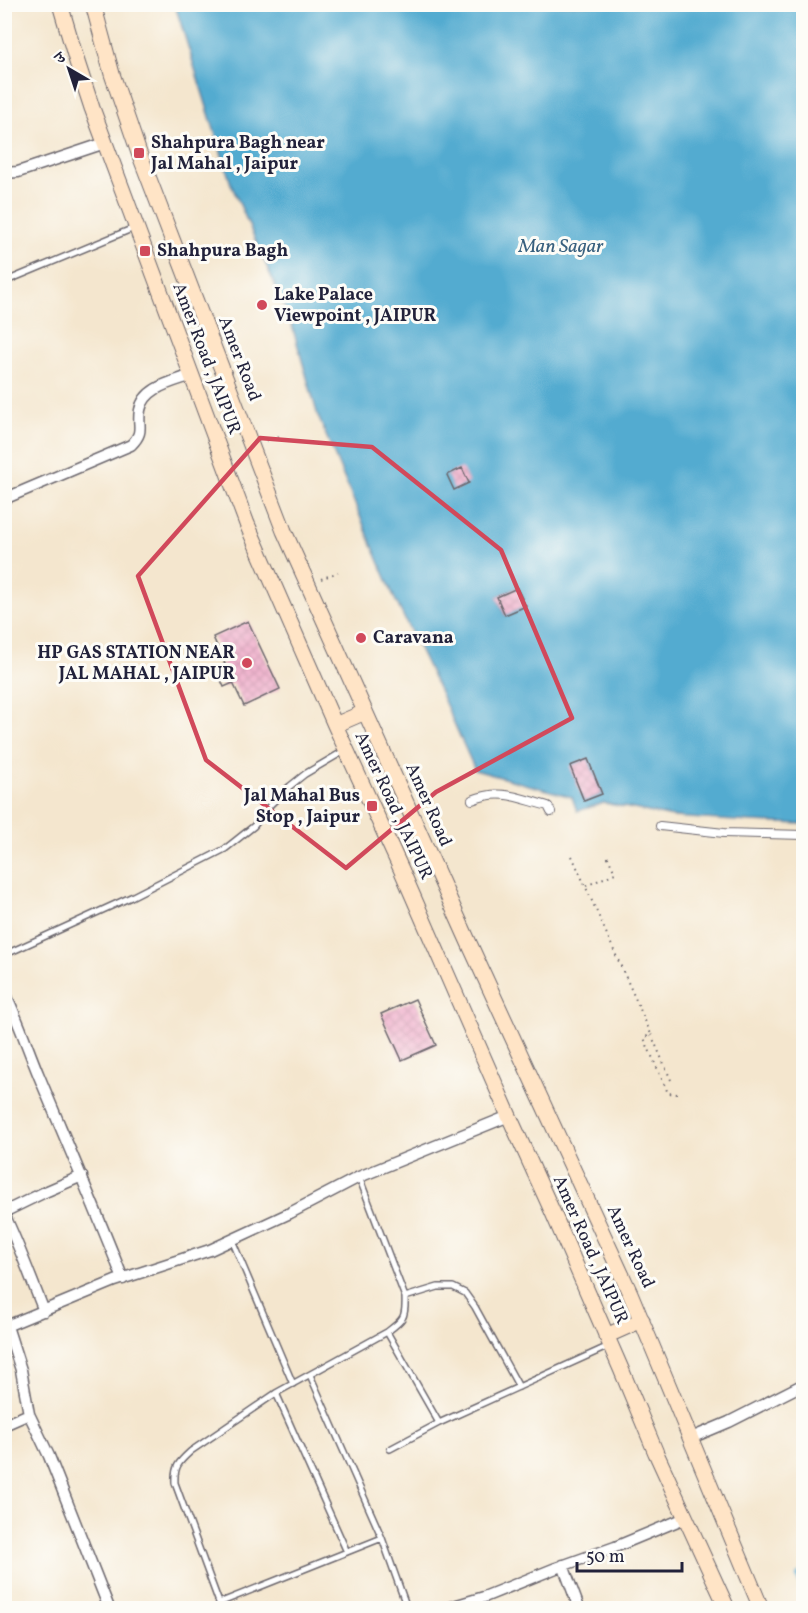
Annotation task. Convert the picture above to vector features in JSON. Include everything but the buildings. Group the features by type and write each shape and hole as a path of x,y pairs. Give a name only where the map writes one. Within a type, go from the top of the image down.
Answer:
{"main road":[{"name":"Amer Road , JAIPUR","path":"60,4 76,62 105,143 247,524 609,1341 656,1453 727,1608"},
{"name":"Amer Road","path":"93,4 123,110 268,491 307,585 642,1320 761,1608"},
{"path":"335,725 365,712"},
{"path":"609,1341 642,1320"}],"street":[{"path":"4,173 18,172 105,143"},
{"path":"4,499 131,445 138,438 140,409 146,397 154,390 192,375"},
{"path":"472,800 489,794 504,794 548,806 551,812"},
{"path":"660,826 724,833 804,835"},
{"path":"4,991 16,1014 123,1279"},
{"path":"109,1608 49,1456 28,1414 21,1370 6,1326 123,1279 210,1250 290,1213 359,1177 509,1116"},
{"path":"44,1311 4,1213 82,1176"},
{"path":"691,1438 729,1422 804,1384"},
{"path":"4,1425 28,1414"},
{"path":"447,1608 477,1604 563,1565 615,1547 685,1518"},
{"path":"563,1565 579,1608"}],"lane":[{"path":"4,282 136,227"},
{"path":"4,955 131,897 225,849 254,826 271,804 290,786 305,774 346,750"},
{"path":"359,1177 405,1297 404,1317 400,1323 387,1332 276,1393 191,1451 180,1461 175,1471 175,1483 220,1606 381,1538"},
{"path":"232,1240 293,1384"},
{"path":"405,1297 438,1287 453,1287 465,1293 519,1387"},
{"path":"387,1332 438,1423"},
{"path":"390,1449 438,1423 519,1387 609,1341"},
{"path":"310,1375 381,1538 407,1608"},
{"path":"276,1393 347,1552"}],"path":[{"path":"252,446 283,436"},
{"path":"307,585 338,572"},
{"path":"585,886 615,873 606,853"},
{"path":"572,856 671,1080"},
{"path":"651,1034 644,1038 668,1093 677,1094"}],"highlighted area":[{"path":"260,438 372,447 501,550 572,718 436,792 346,868 206,760 138,576"}],"water":[{"name":"Man Sagar","path":"175,5 803,5 803,824 673,817 604,803 577,811 572,797 475,770 394,597 318,416 291,322 231,184","holes":["517,588 525,606 505,615 497,597","588,759 602,794 584,801 571,767"]}],"waterway":[{"path":"804,1571 798,1576 804,1596"}],"place":[{"name":"Shahpura Bagh near Jal Mahal , Jaipur","path":"139,153"},
{"name":"Shahpura Bagh","path":"145,251"},
{"name":"Lake Palace Viewpoint , JAIPUR","path":"262,305"},
{"name":"Caravana","path":"361,638"},
{"name":"HP GAS STATION NEAR JAL MAHAL , JAIPUR","path":"247,663"},
{"name":"Jal Mahal Bus Stop , Jaipur","path":"372,806"}]}
